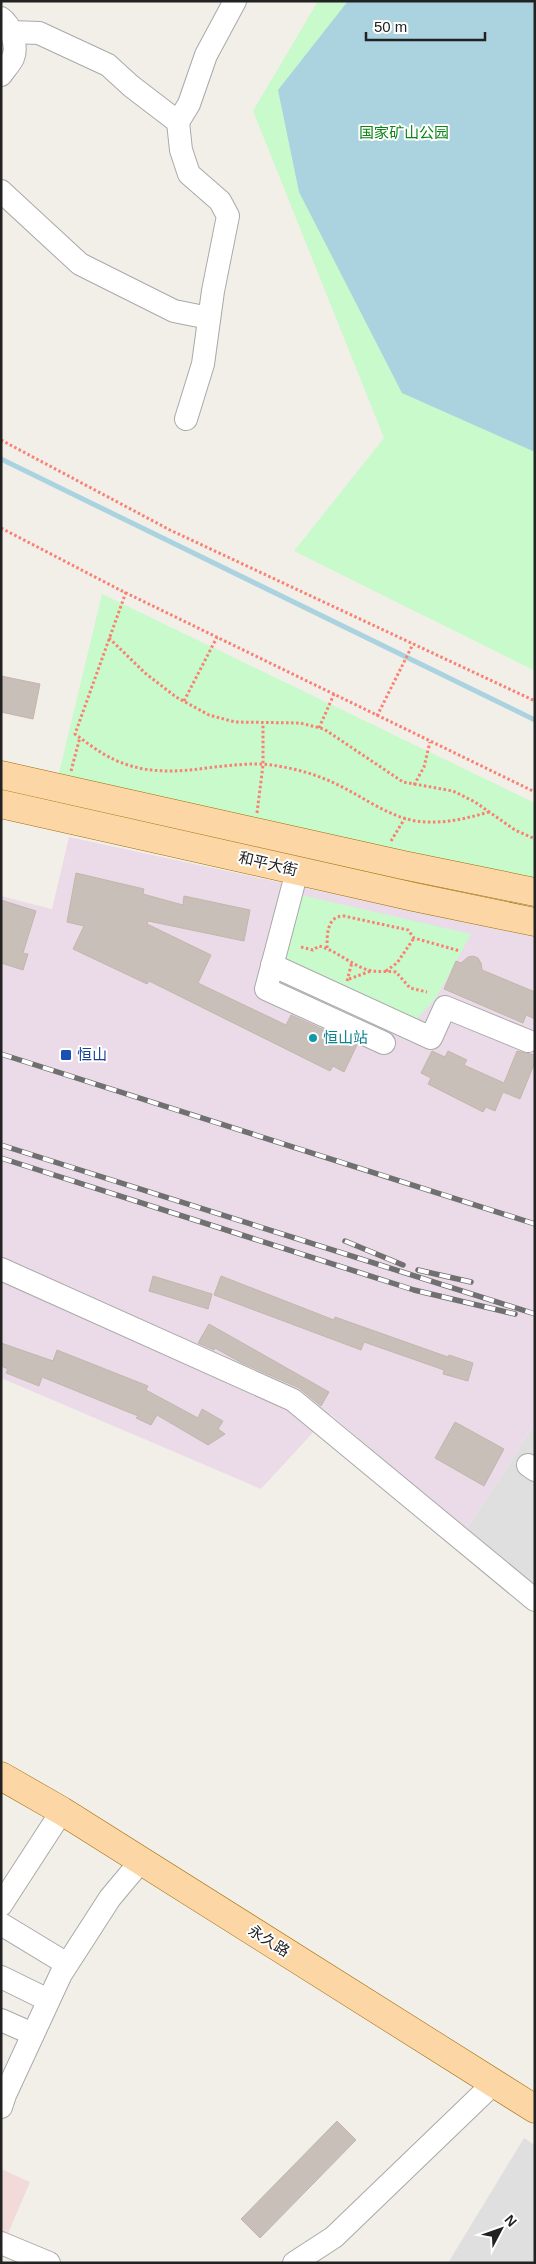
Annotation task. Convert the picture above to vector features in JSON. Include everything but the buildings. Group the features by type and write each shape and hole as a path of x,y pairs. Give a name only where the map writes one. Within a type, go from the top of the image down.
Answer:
{"main road":[{"name":"和平大街","path":"1,775 380,860 535,892"},
{"name":"和平大街","path":"1,804 297,871 535,922"},
{"name":"永久路","path":"1,1776 141,1861 535,2109"}],"street":[{"path":"186,419 203,364 209,318 228,216 220,201 189,174 181,150 178,122 189,104 206,55 235,1"},
{"path":"6,25 39,33 108,65 131,86 178,122"},
{"path":"1,75 14,57 14,40 6,25"},
{"path":"1,191 80,264 174,311 209,318"},
{"path":"297,871 266,989 384,1043"},
{"path":"272,965 432,1038 445,1007 528,1041"},
{"path":"1,1269 293,1400 535,1600"},
{"path":"1,1904 62,1812"},
{"path":"2,2104 8,2070 33,2034 67,1964 110,1898 141,1861"},
{"path":"1,1924 67,1964"},
{"path":"1,1977 48,2000"},
{"path":"1,2020 33,2034"},
{"path":"294,2263 334,2237 494,2083"},
{"path":"1,2243 49,2263"}],"path":[{"path":"1,440 170,530 535,701"},
{"path":"1,528 126,592 535,792"},
{"path":"126,592 75,734 113,759 147,770 179,772 234,765 275,765 311,773 346,789 372,805 405,818 424,822 458,821 489,812"},
{"path":"184,702 218,637"},
{"path":"110,638 145,673 184,702 209,715 235,722 263,724 300,723 324,728 404,782 453,791 475,802 515,830 535,839"},
{"path":"377,716 413,644"},
{"path":"319,728 334,694"},
{"path":"254,832 263,765 263,724"},
{"path":"67,790 80,737"},
{"path":"414,785 424,767 430,742"},
{"path":"380,860 405,818"},
{"path":"327,948 327,934 331,921 337,916 408,930 414,938 460,951"},
{"path":"386,971 397,963 414,938"},
{"path":"301,947 313,950 318,946 327,948 372,971"},
{"path":"348,980 372,971 396,972 410,988 427,992"}],"shaded area":[{"path":"69,837 535,937 535,1423 466,1530 330,1414 261,1489 1,1378 1,896 52,909"},
{"path":"535,1423 535,1585 466,1530"},
{"path":"524,2138 535,2145 535,2263 448,2263"},
{"path":"1,2169 30,2182 1,2250"}],"green space":[{"name":"国家矿山公园","path":"318,1 535,1 535,671 294,551 384,438 253,111"},
{"path":"102,594 535,803 535,882 58,777"},
{"path":"301,895 471,934 436,998 413,1023 286,965 283,957"}],"water":[{"name":"国家矿山公园","path":"348,1 535,1 535,452 402,393 299,192 278,90"}],"waterway":[{"path":"1,459 535,720"}],"railway":[{"path":"1,1054 535,1224"},
{"path":"1,1145 535,1314"},
{"path":"1,1158 414,1290 515,1314"},
{"path":"345,1241 403,1265"},
{"path":"418,1270 471,1282"}],"place":[{"name":"恒山站","path":"313,1038"},
{"name":"恒山","path":"66,1055"}]}
